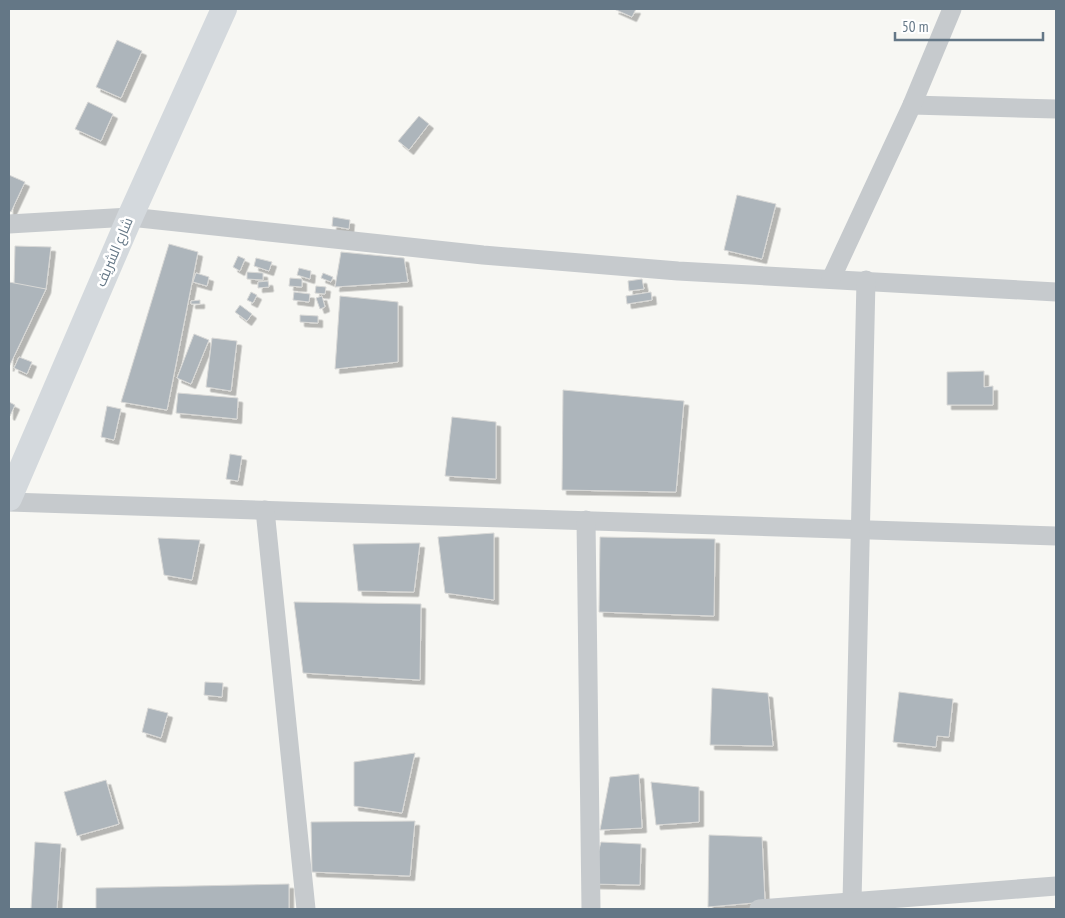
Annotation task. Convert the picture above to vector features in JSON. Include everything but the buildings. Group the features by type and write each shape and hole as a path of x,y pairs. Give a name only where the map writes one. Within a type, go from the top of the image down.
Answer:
{"main road":[{"name":"شارع الشريف","path":"9,498 130,217 224,9"}],"street":[{"path":"831,279 912,104 952,9"},
{"path":"912,104 1056,109"},
{"path":"9,224 130,217 483,255 678,271 1056,292"},
{"path":"852,902 866,280"},
{"path":"9,502 861,528 1056,536"},
{"path":"265,510 306,909"},
{"path":"586,520 591,909"},
{"path":"759,909 852,902 925,903 1056,886"}]}
